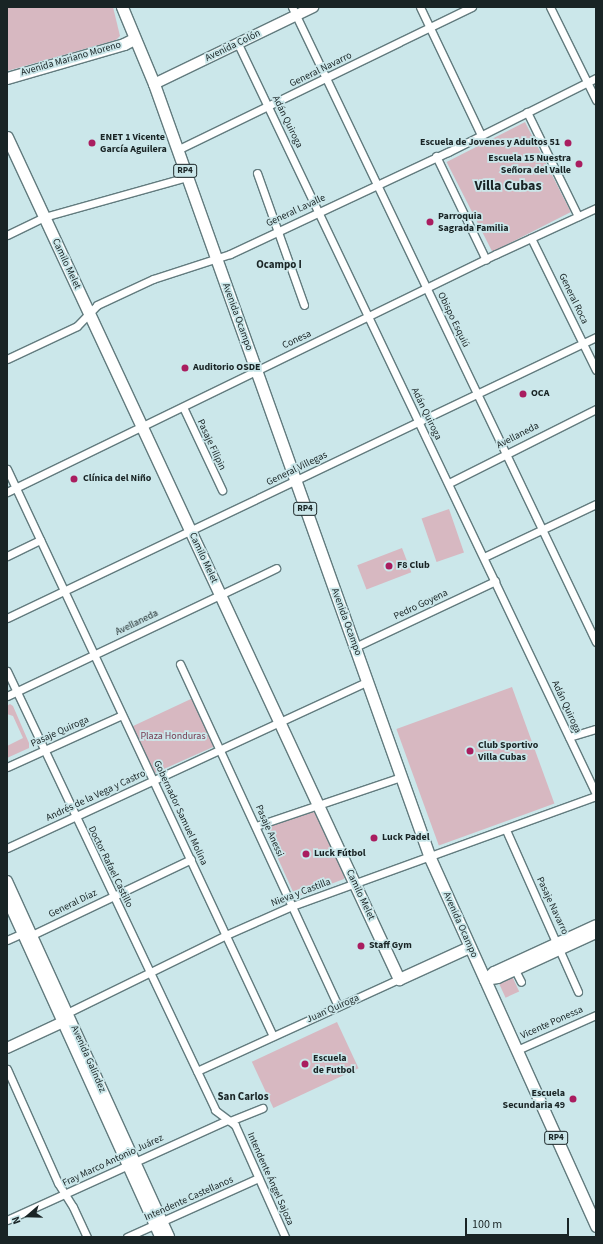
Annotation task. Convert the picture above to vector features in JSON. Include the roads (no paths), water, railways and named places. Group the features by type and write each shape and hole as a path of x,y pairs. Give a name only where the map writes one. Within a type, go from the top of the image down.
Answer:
{"main road":[{"name":"Avenida Ocampo","path":"122,7 154,84 430,858 596,1226"},
{"name":"Avenida Colón","path":"154,84 238,44 294,11 313,7"},
{"name":"Avenida Mariano Moreno","path":"7,78 124,44 134,39"},
{"name":"Camilo Melet","path":"7,137 89,312 141,428 280,720 399,979"},
{"name":"Avenida Galíndez","path":"7,881 27,934 63,1017 159,1224 169,1237"},
{"name":"Avenida Galíndez","path":"7,899 27,934"},
{"path":"484,980 498,978 515,970 596,925"},
{"path":"484,980 494,972 558,946 596,933"},
{"name":"Juan Quiroga","path":"399,979 469,947"},
{"path":"7,1040 63,1017"},
{"path":"7,1048 63,1017"},
{"name":"Avenida Galíndez","path":"159,1224 160,1237"}],"street":[{"path":"420,7 481,135"},
{"name":"General Navarro","path":"177,150 269,107 472,7"},
{"path":"550,7 596,100"},
{"name":"Obispo Esquiú","path":"294,11 596,642"},
{"name":"Adán Quiroga","path":"238,44 449,483 596,795"},
{"name":"General Lavalle","path":"7,359 78,326 89,312 97,305 153,279 215,258 278,231 481,135 596,78"},
{"path":"527,112 578,216"},
{"path":"436,156 486,260"},
{"path":"257,172 304,306"},
{"path":"7,235 44,216 187,177"},
{"name":"Conesa","path":"7,492 141,428 256,370 369,318 427,288 596,208"},
{"name":"General Roca","path":"531,238 596,370"},
{"name":"General Villegas","path":"7,618 596,337"},
{"name":"Pasaje Filipin","path":"183,407 222,490"},
{"name":"Avellaneda","path":"449,483 596,409"},
{"name":"Gobernador Samuel Molina","path":"7,469 191,859 272,1036"},
{"path":"484,557 596,504"},
{"path":"7,556 40,540"},
{"name":"Avellaneda","path":"7,696 94,656 276,568"},
{"name":"Pedro Goyena","path":"355,647 495,581"},
{"path":"588,624 596,621"},
{"name":"Pasaje Anessi","path":"180,664 221,748 338,1006"},
{"name":"Doctor Rafael Castillo","path":"7,671 74,817 197,1071"},
{"name":"Andrés de la Vega y Castro","path":"7,848 280,720 367,682"},
{"name":"Pasaje Quiroga","path":"7,767 122,715"},
{"path":"569,737 596,729"},
{"path":"256,826 401,777"},
{"name":"Nieva y Castilla","path":"63,1017 226,935 292,906 430,858 596,795"},
{"name":"Pasaje Navarro","path":"506,830 578,992"},
{"name":"General Díaz","path":"7,940 27,934 191,859"},
{"path":"515,970 521,982"},
{"name":"Juan Quiroga","path":"197,1071 399,979"},
{"name":"Vicente Ponessa","path":"516,1050 596,1015"},
{"path":"7,1069 86,1237"},
{"name":"Intendente Ángel Sajoza","path":"197,1071 215,1110 229,1120 238,1131 285,1237"},
{"name":"Fray Marco Antonio Juárez","path":"7,1220 212,1127 262,1108"},
{"path":"212,1127 216,1120 215,1110"},
{"name":"Intendente Castellanos","path":"127,1237 159,1224 258,1178"}],"place":[{"name":"ENET 1 Vicente García Aguilera","path":"92,143"},
{"name":"Escuela de Jovenes y Adultos 51","path":"568,143"},
{"name":"Escuela 15 Nuestra Señora del Valle","path":"579,164"},
{"name":"Parroquia Sagrada Familia","path":"430,222"},
{"name":"Auditorio OSDE","path":"185,368"},
{"name":"OCA","path":"523,394"},
{"name":"Clínica del Niño","path":"74,479"},
{"name":"F8 Club","path":"389,566"},
{"name":"Club Sportivo Villa Cubas","path":"470,751"},
{"name":"Luck Padel","path":"374,838"},
{"name":"Luck Fútbol","path":"306,854"},
{"name":"Staff Gym","path":"361,946"},
{"name":"Escuela de Futbol","path":"305,1064"},
{"name":"Escuela Secundaria 49","path":"573,1099"}],"district":[{"name":"Villa Cubas","path":"508,186"},
{"name":"Ocampo I","path":"279,265"},
{"name":"San Carlos","path":"243,1097"}],"park label":[{"name":"Plaza Honduras","path":"173,737"}]}
